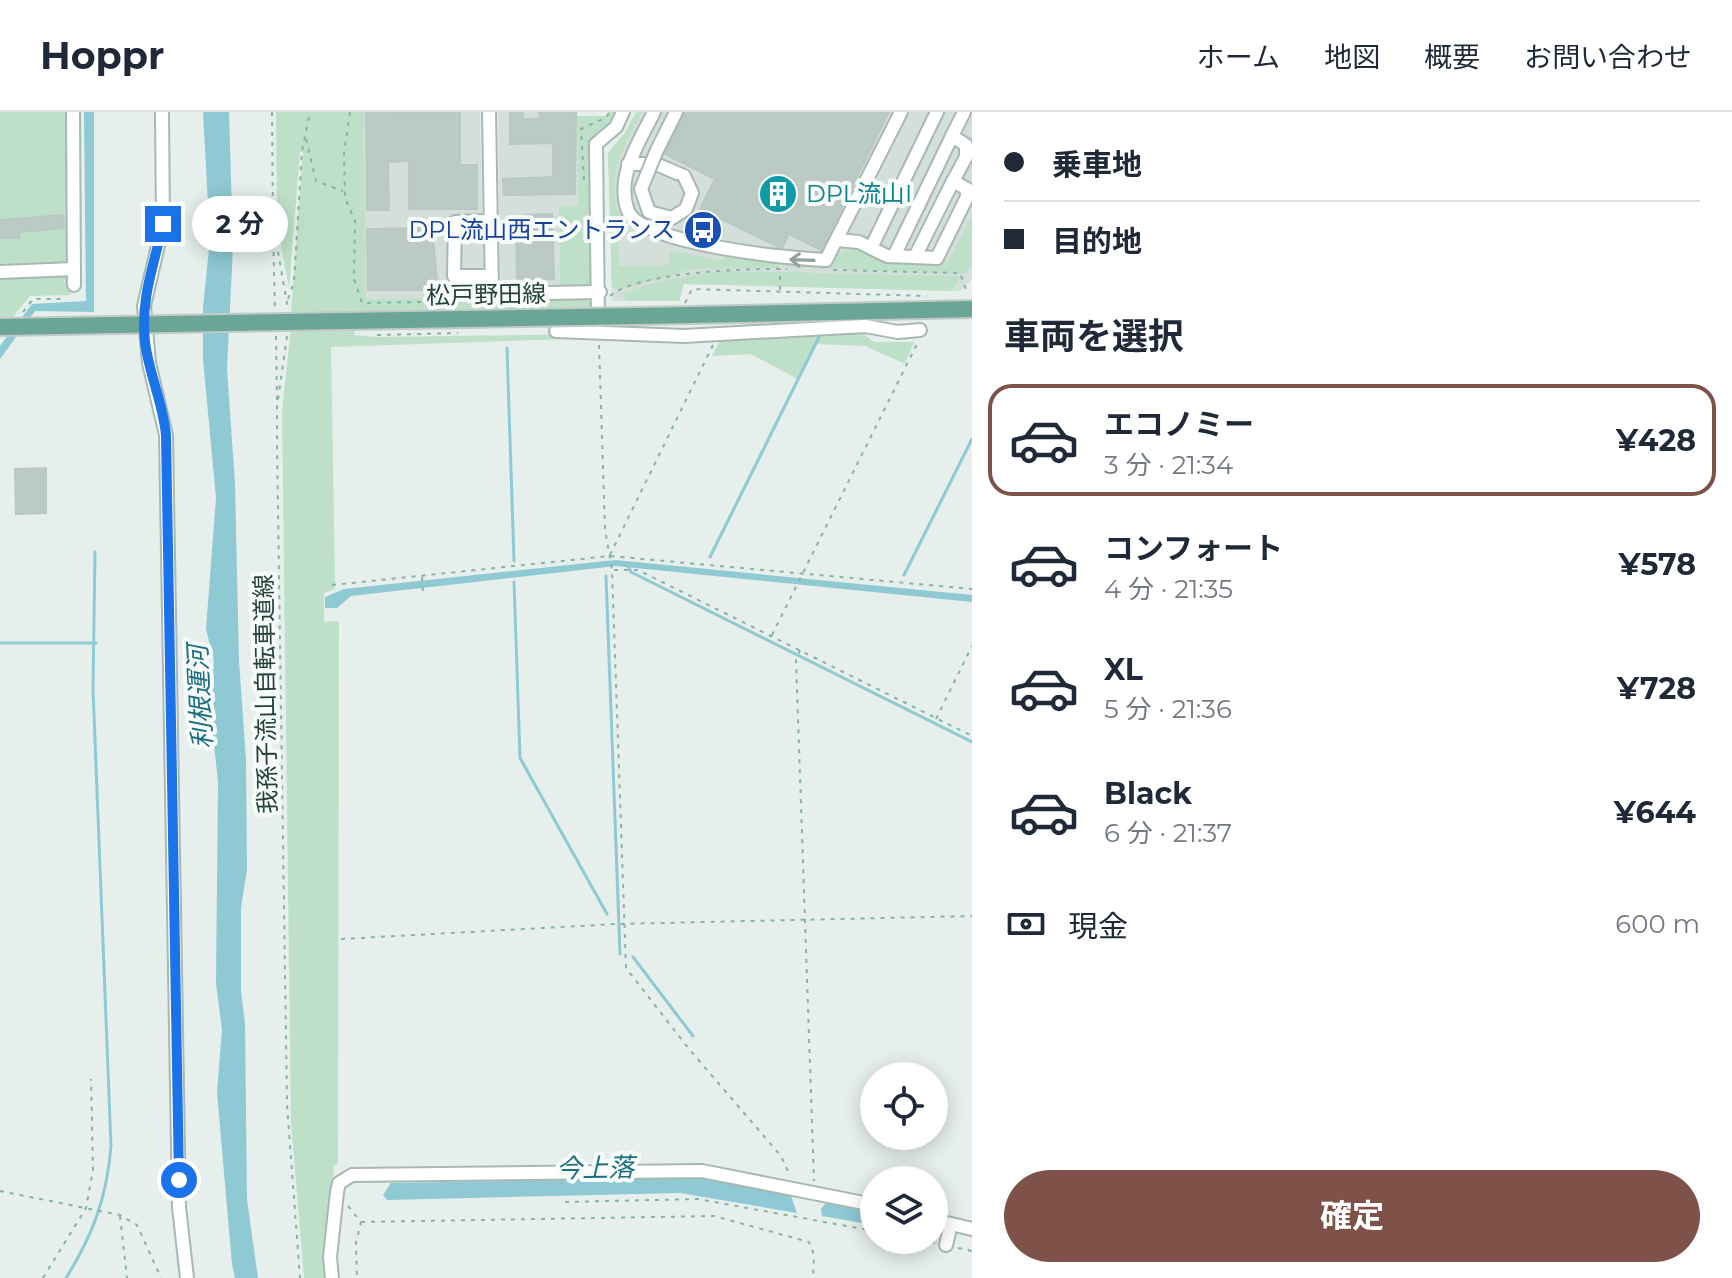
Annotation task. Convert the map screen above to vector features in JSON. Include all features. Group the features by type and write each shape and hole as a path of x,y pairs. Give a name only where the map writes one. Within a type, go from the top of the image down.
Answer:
{"main road":[{"name":"松戸野田線","path":"0,327 692,315 968,303"}],"street":[{"path":"73,112 74,285"},
{"path":"162,112 163,224 144,306 149,363 164,415 166,435 179,1207 187,1278"},
{"path":"489,112 490,298 605,294"},
{"path":"598,332 605,294 596,144 616,127 623,112"},
{"path":"654,112 628,164 625,199 629,214 646,230 781,259 826,260 901,112"},
{"path":"628,164 656,164 684,176 692,193 686,209 672,218 649,212 641,189 676,112"},
{"path":"871,248 937,112"},
{"path":"894,256 964,112"},
{"path":"915,257 966,157 966,145 952,136"},
{"path":"838,240 894,256 937,258 967,197 967,189 953,181"},
{"path":"490,221 455,222 454,276 491,276"},
{"path":"0,272 74,269"},
{"path":"556,331 684,336 865,326 898,332 920,330"},
{"path":"332,1278 330,1257 337,1192 339,1183 352,1175 690,1171 860,1202"},
{"path":"948,1224 972,1229"},
{"path":"948,1236 951,1225"}],"path":[{"path":"272,112 273,223 288,311"},
{"path":"288,300 294,282 305,136 310,112"},
{"path":"350,112 344,153 345,191 355,221 353,268 362,303 490,298"},
{"path":"305,136 316,181 345,191"},
{"path":"780,269 780,291"},
{"path":"605,294 688,273 795,269"},
{"path":"825,270 960,273 968,303"},
{"path":"967,292 972,287"},
{"path":"684,336 685,304 692,289 927,296"},
{"path":"16,320 33,299 66,299"},
{"path":"771,636 917,343 920,330"},
{"path":"598,332 605,529 612,568 626,968 689,1049 781,1156 794,1189"},
{"name":"我孫子流山自転車道線","path":"287,333 277,407 277,444 287,1091 300,1278"},
{"path":"610,557 716,335"},
{"path":"332,585 610,557 972,589"},
{"path":"612,568 638,570 972,736"},
{"path":"422,576 423,593"},
{"path":"936,719 972,646"},
{"path":"800,650 796,660 814,1183 827,1192 826,1196"},
{"path":"341,939 616,924 972,916"},
{"path":"43,1278 88,1208 93,1170 91,1079"},
{"path":"0,1191 120,1215 137,1225 161,1278"},
{"path":"337,1192 361,1222"},
{"path":"565,1202 698,1199 860,1228"},
{"path":"120,1215 127,1278"},
{"path":"361,1222 714,1216 809,1242 814,1255 813,1278"},
{"path":"357,1278 356,1243 361,1222"}],"shaded area":[{"path":"364,112 480,112 484,300 366,299"},
{"path":"498,112 577,112 578,205 559,206 560,288 505,290 500,285"},
{"path":"636,112 972,112 972,279 960,291 684,284 679,301 612,301 608,153 625,133"}],"green space":[{"path":"0,112 69,112 70,295 30,296 12,318 0,319"},
{"path":"276,112 364,112 366,299 595,298 595,309 291,313 303,152 300,152 289,288 277,224"},
{"path":"608,112 616,112 610,124 590,139 594,282 588,288 560,288 559,206 578,205 577,116 606,116"},
{"path":"636,112 642,112 621,154 615,180 618,209 625,226 617,226 619,266 669,265 669,250 723,261 725,253 779,264 778,268 692,269 619,290 612,286 608,153 625,133"},
{"path":"972,216 972,266 963,274 782,267 830,265 837,254 852,249 948,261"},
{"path":"721,271 960,276 953,291 684,284 679,301 627,301 622,293 668,279"},
{"path":"355,327 354,335 376,337 593,334 596,338 331,347 335,589 324,593 324,622 339,621 338,1164 334,1165 329,1278 304,1278 291,1123 282,410 291,329"},
{"path":"860,331 874,342 914,342 905,364 865,346 817,344 799,380 751,354 712,356 721,339"}],"water":[{"path":"84,112 94,112 94,312 35,311 0,359 0,346 32,304 86,301"},
{"path":"203,112 229,112 233,246 227,369 235,484 239,661 246,760 247,869 241,908 241,991 245,1024 247,1200 258,1278 235,1278 217,1092 222,1030 216,983 218,782 209,697 214,661 206,629 216,498 203,359 203,307 210,240"},
{"path":"615,560 972,595 972,602 616,566 351,596 337,608 325,608 325,597 344,589"},
{"path":"702,1178 791,1196 797,1213 680,1193 387,1200 383,1195 391,1183"},
{"path":"826,1203 860,1210 860,1223 822,1216 821,1209"}],"building":[{"path":"366,112 460,113 460,165 477,165 477,209 409,209 409,161 388,162 389,210 367,210"},
{"path":"510,112 523,112 523,119 540,119 539,112 576,112 575,194 504,195 503,179 553,177 553,143 510,144"},
{"name":"DPL流山I","path":"685,112 889,112 821,250 789,234 782,248 779,247 700,209 715,179 665,154"},
{"path":"552,214 554,279 517,280 516,220 524,220 524,215"},
{"path":"63,215 64,228 20,232 19,238 2,238 0,233 0,220"},
{"path":"432,228 438,290 368,290 367,229"},
{"path":"46,468 46,513 16,514 15,469"}],"waterway":[{"path":"710,557 820,335"},
{"path":"507,348 514,561"},
{"path":"904,575 972,439"},
{"path":"66,1278 97,1215 111,1146 93,689 95,552"},
{"path":"628,566 631,572 972,742"},
{"path":"606,576 620,954"},
{"path":"514,582 520,758 607,914"},
{"path":"0,643 96,643"},
{"path":"633,957 693,1036"}],"place":[{"name":"DPL流山I","path":"778,194"},
{"name":"DPL流山西エントランス","path":"703,230"}],"route":[{"path":"163,224 147,281 144,306 145,340 166,435 179,1180"}],"water label":[{"name":"利根運河","path":"200,697"},
{"name":"今上落","path":"595,1168"}]}
